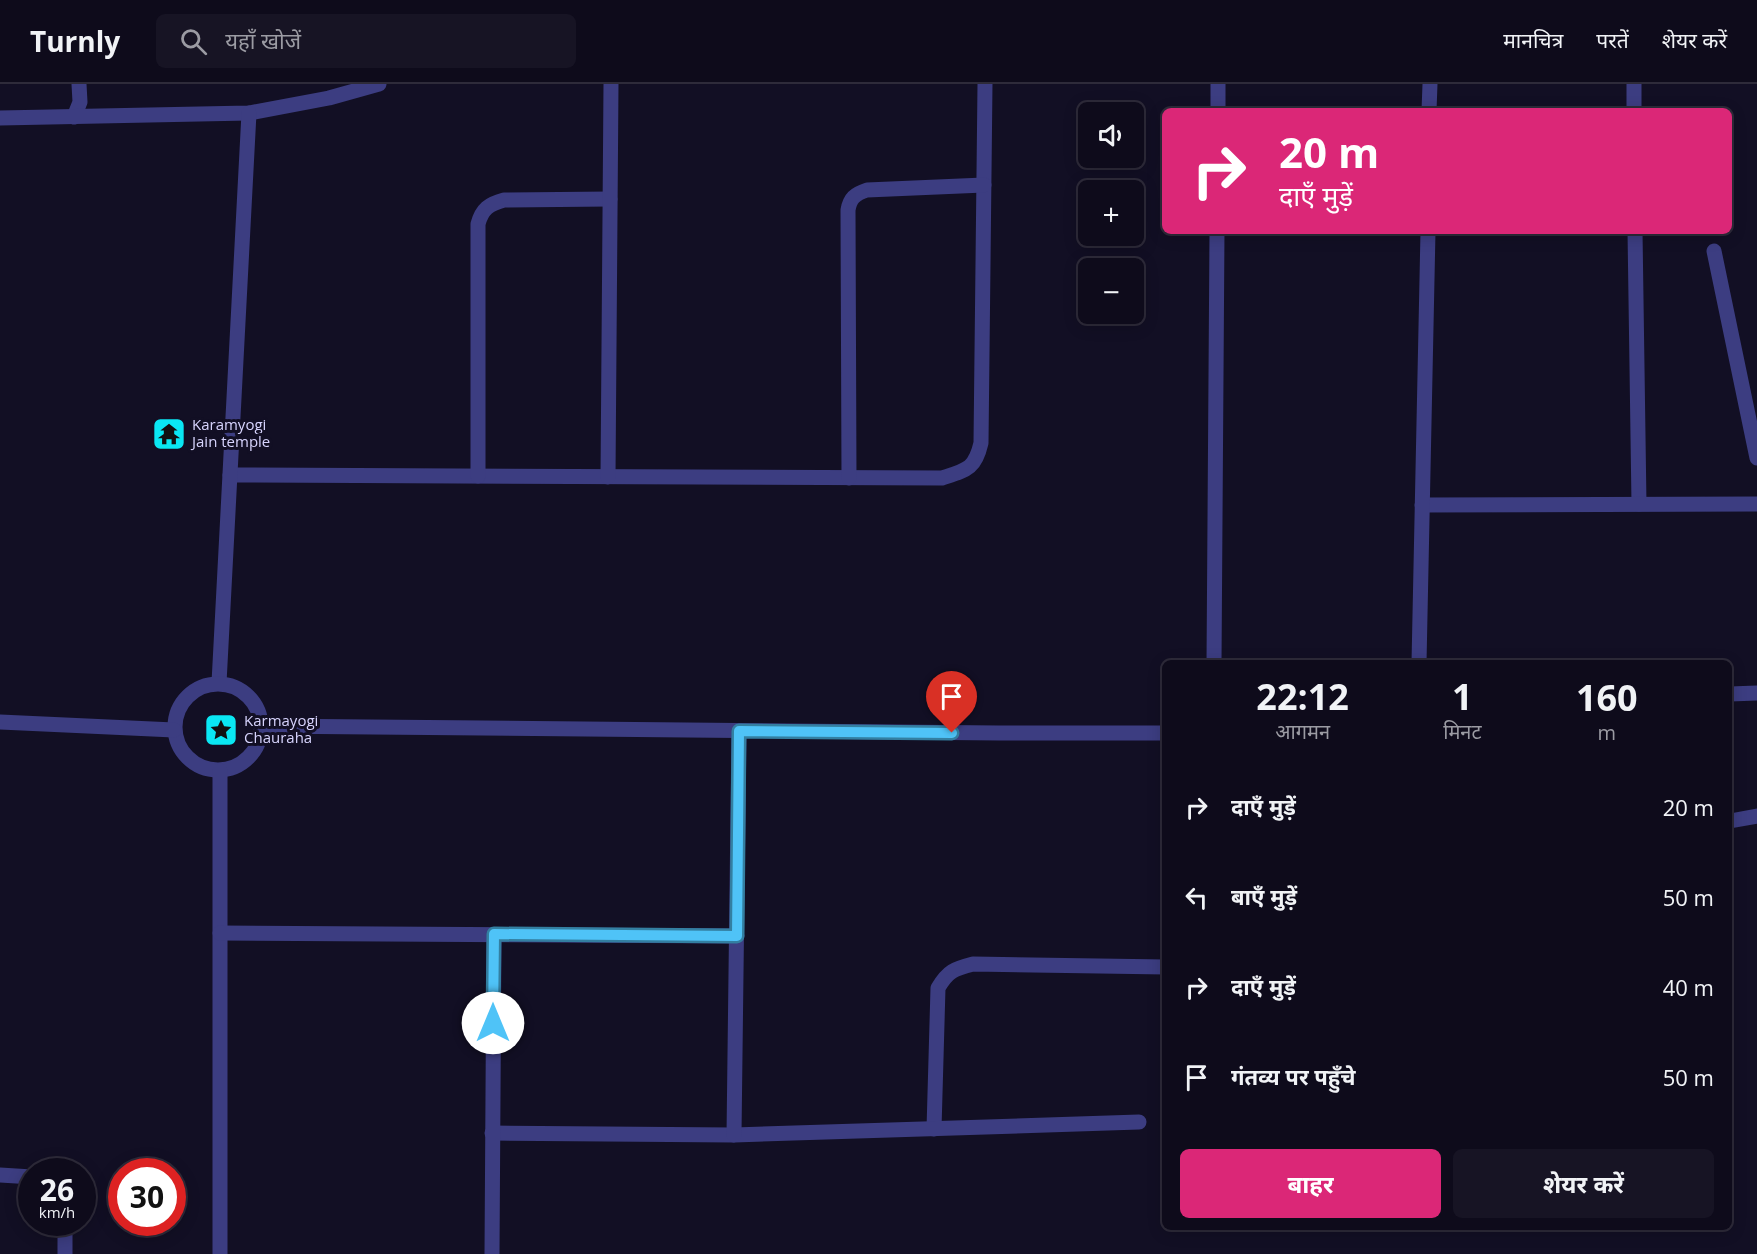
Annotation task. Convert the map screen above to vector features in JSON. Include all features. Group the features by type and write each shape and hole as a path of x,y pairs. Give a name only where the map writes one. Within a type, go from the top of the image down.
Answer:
{"street":[{"path":"74,117 80,102 79,84"},
{"path":"0,118 249,112 329,98 379,84"},
{"path":"608,477 611,84"},
{"path":"230,475 942,478 968,468 978,458 981,443 985,84"},
{"path":"1218,84 1218,108"},
{"path":"1429,108 1430,84"},
{"path":"1634,84 1634,108"},
{"path":"219,683 249,112"},
{"path":"849,478 848,210 850,200 858,193 867,190 984,185"},
{"path":"478,476 478,224 481,211 492,203 504,200 610,200"},
{"path":"1214,660 1217,234"},
{"path":"1419,660 1428,234"},
{"path":"1635,234 1639,504"},
{"path":"1714,250 1757,458"},
{"path":"1422,505 1757,504"},
{"path":"219,683 240,689 256,705 262,726 257,748 241,764 220,771 198,767 181,752 174,730 176,712 186,697 201,687 219,683"},
{"path":"1732,694 1757,693"},
{"path":"0,722 174,730"},
{"path":"262,726 1162,733"},
{"path":"734,1135 739,731"},
{"path":"220,771 220,1254"},
{"path":"1732,821 1757,816"},
{"path":"220,933 737,936"},
{"path":"492,1254 494,934"},
{"path":"934,1129 938,988 946,975 957,968 973,964 1162,967"},
{"path":"492,1133 734,1135 1139,1122"},
{"path":"0,1175 18,1176"},
{"path":"65,1236 65,1254"}],"place":[{"name":"Karamyogi Jain temple","path":"169,434"},
{"name":"Karmayogi Chauraha","path":"221,730"}],"route":[{"path":"493,1023 494,934 737,936 739,731 952,733"}]}
